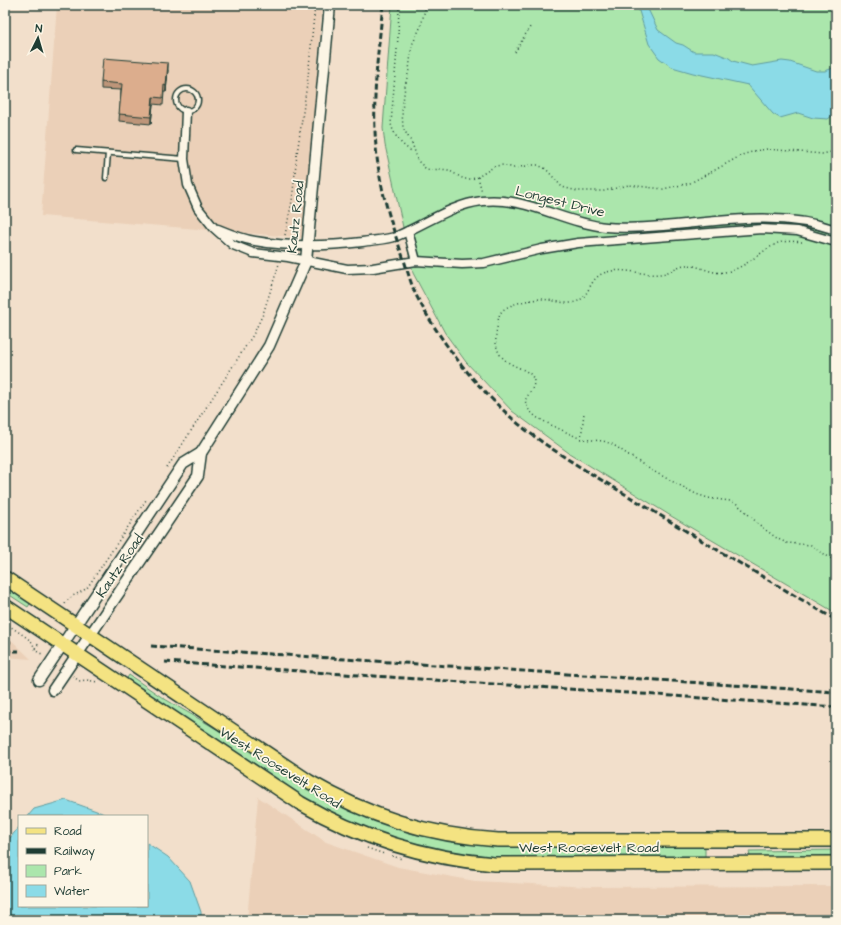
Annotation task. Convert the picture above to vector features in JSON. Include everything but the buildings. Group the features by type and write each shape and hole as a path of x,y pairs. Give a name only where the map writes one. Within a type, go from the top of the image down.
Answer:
{"main road":[{"name":"West Roosevelt Road","path":"5,578 315,785 362,809 394,821 417,828 473,838 518,841 836,840"},
{"name":"West Roosevelt Road","path":"5,606 300,803 328,819 360,834 408,850 458,860 494,864 836,863"}],"street":[{"name":"Kautz Road","path":"53,690 198,476 201,453 269,346 306,261 330,5"},
{"name":"Longest Drive","path":"186,111 184,159 188,186 198,208 214,228 233,245 253,253 347,269 373,268 416,261 462,264 484,263 542,249 578,243 762,229 798,231 836,242"},
{"name":"Longest Drive","path":"214,228 254,241 308,245 341,244 395,237 452,209 483,201 508,201 534,206 586,224 606,227 631,228 763,218 808,222 836,230"},
{"path":"408,231 416,261"},
{"name":"Kautz Road","path":"39,680 183,464 201,453"}],"lane":[{"path":"189,89 196,93 198,101 194,108 186,111 180,108 176,98 179,92 189,89"},
{"path":"76,150 184,159"},
{"path":"106,178 108,152"}],"path":[{"path":"286,234 292,201 308,76 315,5"},
{"path":"399,5 391,124 400,141 415,152"},
{"path":"426,5 421,26 412,45 409,70 404,86 402,111 403,128 412,143 418,161 426,169 448,170 464,179 472,179 478,177 495,166 503,165 514,168 538,165 546,169 555,181 562,187 577,192 604,191 629,185 663,189 690,183 742,155 755,151 767,149 822,154 836,151"},
{"path":"570,5 580,7 621,5"},
{"path":"515,52 530,27"},
{"path":"478,177 481,185 483,201"},
{"path":"807,243 778,243 736,268 726,272 719,273 686,265 668,273 659,274 624,271 603,273 597,277 584,297 579,301 566,303 542,299 531,300 514,304 506,308 501,312 495,342 496,349 504,360 532,377 534,382 525,401 529,410 541,420 581,439 603,441 612,444 651,470 696,494 708,498 730,501 737,504 763,528 778,539 787,543 811,545 836,562"},
{"path":"165,472 253,335 263,314 278,266"},
{"path":"581,439 584,413"},
{"path":"65,604 73,596 86,588 148,497"},
{"path":"5,623 26,636 32,642 37,651"}],"shaded area":[{"path":"57,5 322,5 305,238 41,216"},
{"path":"5,634 31,659 5,657"},
{"path":"258,797 326,842 398,867 475,881 589,887 836,886 836,920 247,920"}],"green space":[{"path":"392,5 836,5 836,613 671,516 569,453 512,411 466,362 445,333 413,273 385,145 383,128"},
{"path":"5,585 31,602 28,607 5,592"},
{"path":"129,675 163,698 239,742 328,799 348,810 413,834 454,842 495,847 705,847 705,857 504,858 451,852 399,840 347,821 301,796 126,680"},
{"path":"836,850 836,856 750,857 749,851"}],"water":[{"path":"634,5 647,5 658,30 676,43 683,45 694,52 714,52 733,61 752,66 782,61 790,62 816,71 825,71 836,67 836,113 828,119 813,118 798,113 780,118 773,114 748,85 672,67 659,58 649,44 639,11"},
{"path":"66,800 105,815 29,815 34,809"},
{"path":"18,828 18,907 148,907 148,844 168,857 190,881 201,912 201,920 5,920 5,844"}],"railway":[{"path":"383,5 376,76 375,129 377,161 386,203 415,293 439,335 487,394 523,428 542,442 593,475 836,620"},
{"path":"5,642 11,642"},
{"path":"151,646 836,692"},
{"path":"5,651 19,651"},
{"path":"165,662 836,707"}]}
